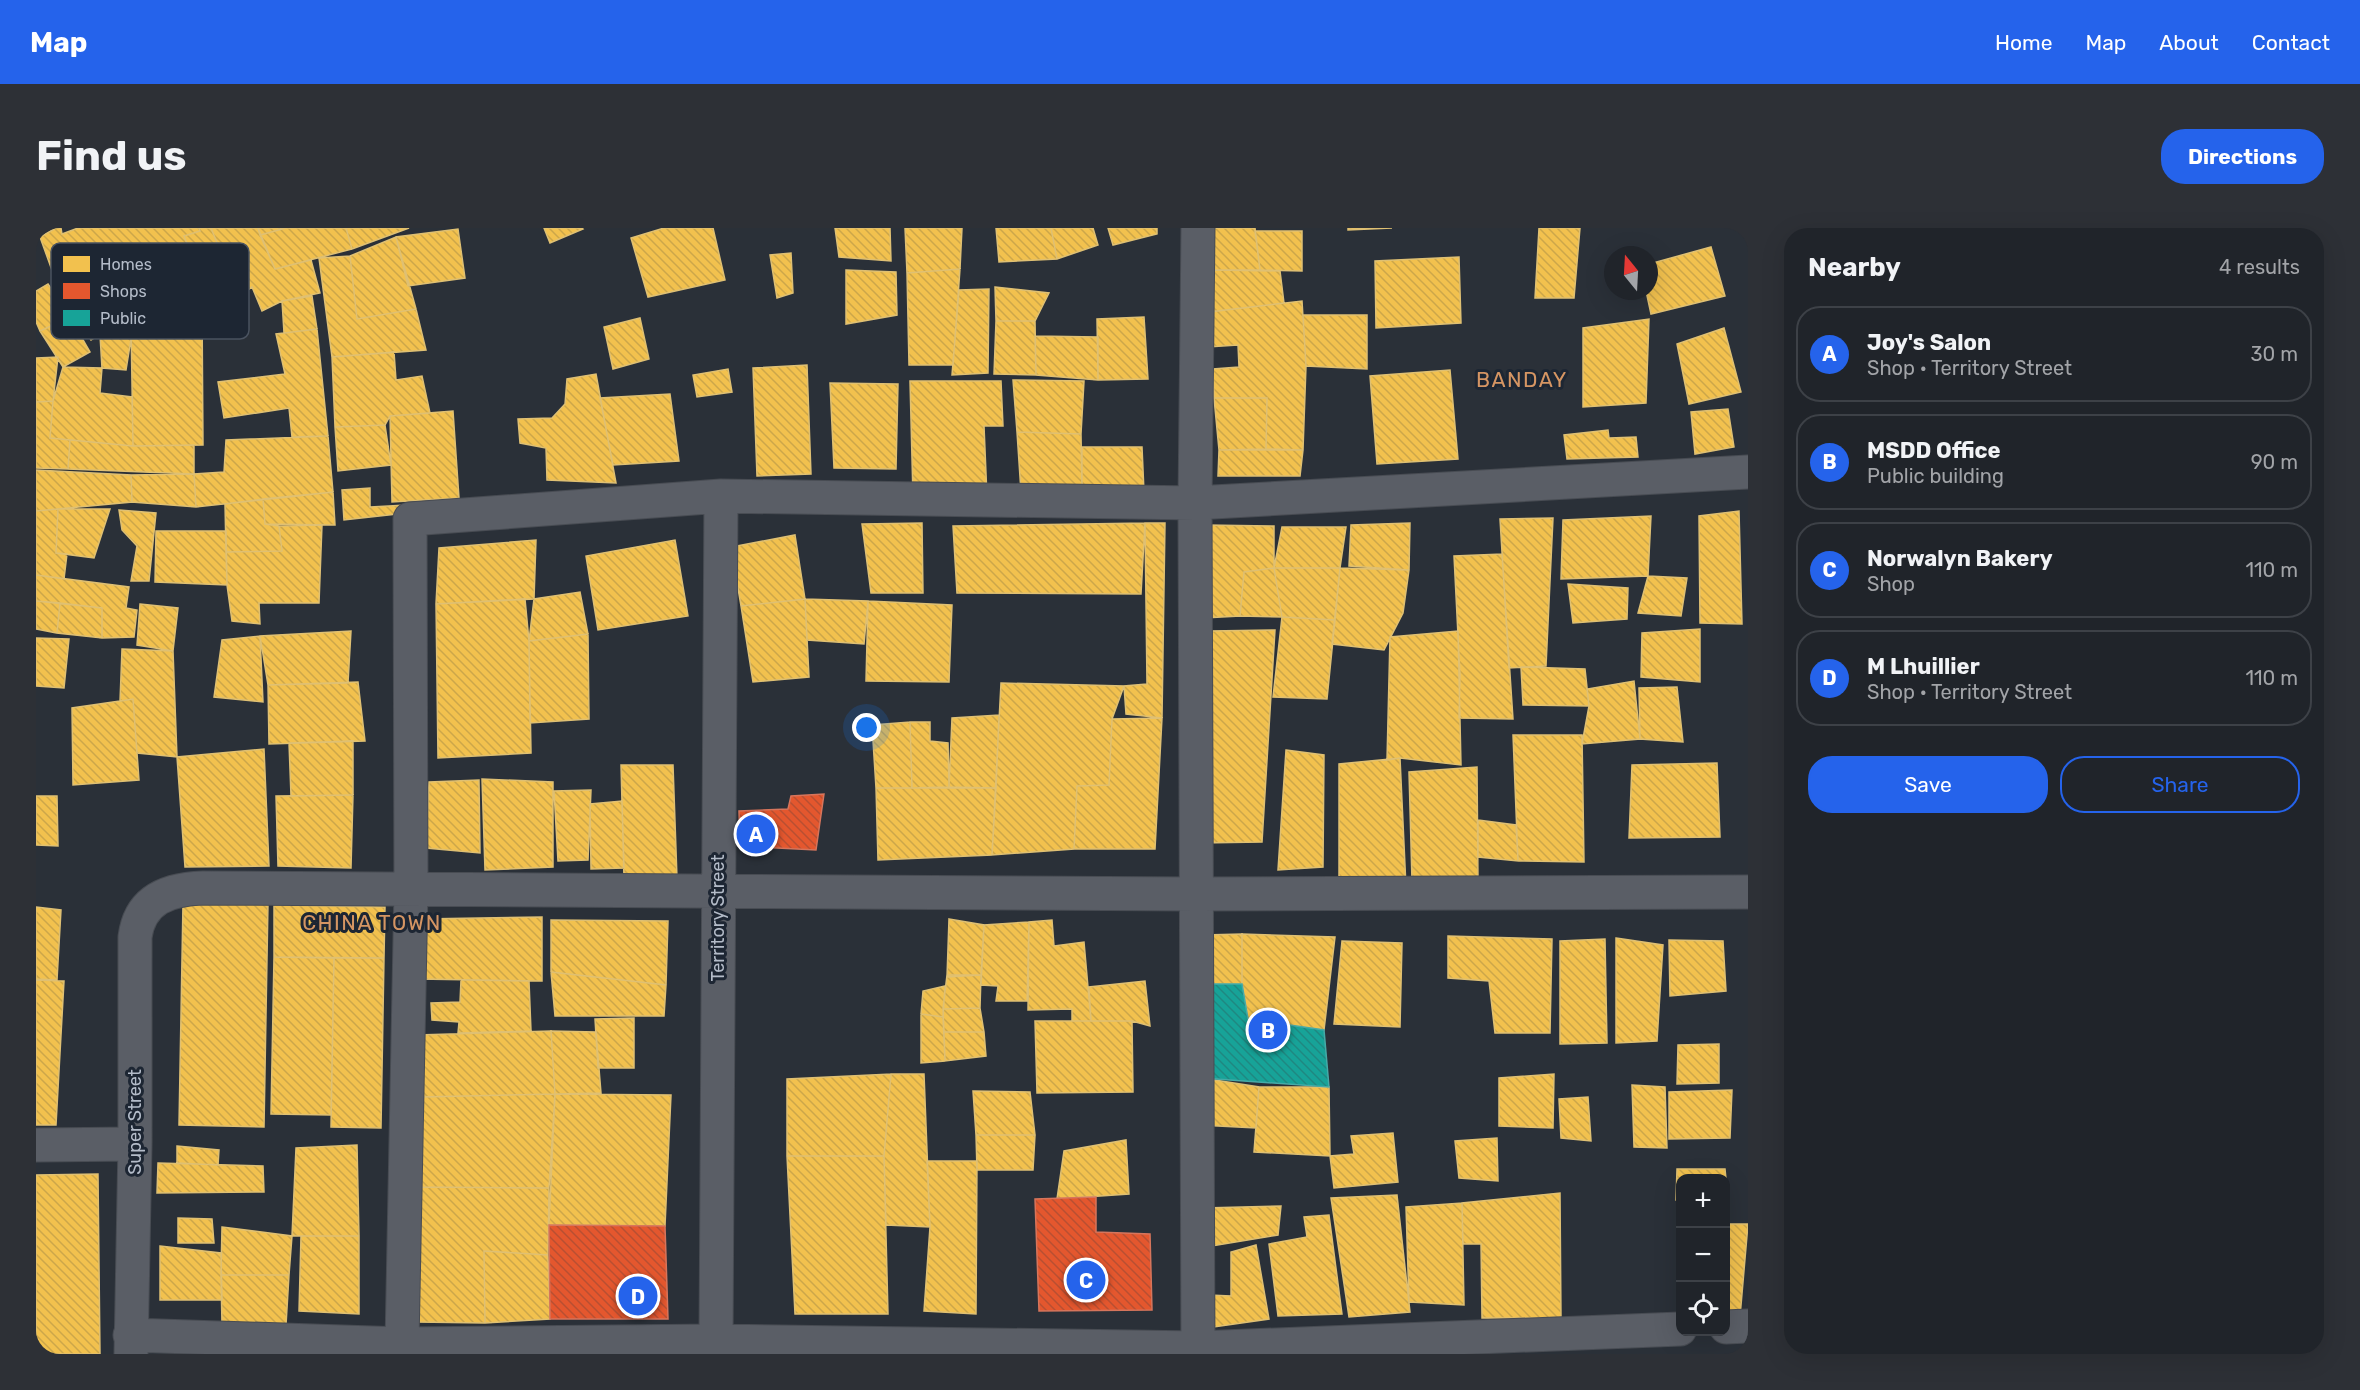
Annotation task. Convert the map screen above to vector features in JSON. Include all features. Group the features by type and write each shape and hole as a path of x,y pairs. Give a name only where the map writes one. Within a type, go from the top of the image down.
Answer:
{"street":[{"path":"1198,228 1195,503 1198,1351"},
{"path":"402,1344 411,889 410,519 721,496 1195,503 1748,472"},
{"name":"Territory Street","path":"716,1341 721,496"},
{"name":"Super Street","path":"130,1345 137,922 158,898 174,891 195,889 411,889"},
{"path":"411,889 1196,894 1748,892"},
{"path":"36,1145 135,1144"},
{"path":"1730,1327 1748,1326"},
{"path":"130,1345 716,1341 1198,1351 1312,1349 1676,1329"}],"building: Homes":[{"path":"56,228 61,228 62,234 78,228 199,228 200,231 184,236 187,243 51,243 51,268 40,237"},
{"path":"199,228 211,228 217,243 187,243 184,236 200,231"},
{"path":"211,228 258,228 275,269 311,260 320,293 282,301 262,311 252,287 249,289 249,243 217,243"},
{"path":"258,228 286,228 260,235"},
{"path":"286,228 346,228 352,249 275,269 260,235"},
{"path":"346,228 409,228 352,249"},
{"path":"544,228 582,228 583,229 550,243"},
{"path":"664,228 713,228 725,280 648,297 631,238"},
{"path":"835,228 890,228 891,261 839,257"},
{"path":"905,228 962,228 960,269 907,273"},
{"path":"996,228 1051,228 1057,259 999,262"},
{"path":"1051,228 1093,228 1098,245 1057,259"},
{"path":"1108,228 1157,228 1157,234 1113,245"},
{"path":"1209,228 1255,228 1260,270 1213,270"},
{"path":"1348,228 1392,228 1348,230"},
{"path":"1539,228 1580,228 1574,298 1535,298"},
{"path":"458,229 465,278 408,286 396,237"},
{"path":"1255,231 1302,231 1302,271 1260,270"},
{"path":"396,237 416,309 357,319 350,256"},
{"path":"1711,247 1725,296 1651,314 1648,300 1658,300 1658,262"},
{"path":"791,253 793,293 777,298 770,255"},
{"path":"350,256 357,319 416,309 426,350 332,357 319,258"},
{"path":"1459,257 1461,323 1376,328 1375,261"},
{"path":"960,269 953,365 909,365 907,273"},
{"path":"846,270 896,272 897,315 846,324"},
{"path":"1213,270 1280,271 1284,303 1209,312"},
{"path":"48,284 51,288 51,326 40,331 36,322 36,291"},
{"path":"995,287 1049,293 1035,321 996,321"},
{"path":"989,289 988,373 952,375 959,290"},
{"path":"312,296 317,329 284,333 282,301"},
{"path":"1302,301 1306,366 1303,450 1266,449 1267,398 1214,398 1213,369 1239,367 1238,345 1208,347 1209,312"},
{"path":"1303,315 1367,315 1367,369 1306,366"},
{"path":"1144,317 1148,379 1098,380 1097,319"},
{"path":"640,318 649,359 613,369 604,327"},
{"path":"1649,319 1646,403 1583,407 1583,328"},
{"path":"996,321 1035,321 1036,375 994,374"},
{"path":"51,326 51,339 83,339 90,352 63,367 40,331"},
{"path":"1724,328 1741,392 1689,404 1677,344"},
{"path":"317,329 328,436 292,437 289,408 224,418 218,382 285,374 276,334"},
{"path":"1035,336 1098,337 1098,380 1036,375"},
{"path":"100,339 131,339 126,370 102,368"},
{"path":"131,339 202,339 203,445 133,446"},
{"path":"394,352 396,380 422,376 430,413 390,416 385,425 335,427 332,357"},
{"path":"58,357 53,401 36,402 36,358"},
{"path":"807,365 811,474 757,476 753,368"},
{"path":"63,367 102,368 100,393 132,397 133,446 50,438 53,401"},
{"path":"728,369 732,392 697,397 693,375"},
{"path":"1450,370 1458,459 1377,464 1370,376"},
{"path":"596,374 616,483 547,480 546,448 520,443 518,419 552,418 565,404 567,379"},
{"path":"1013,380 1084,381 1081,434 1017,432"},
{"path":"910,381 1001,381 1003,426 984,426 987,497 913,497"},
{"path":"830,383 898,384 896,469 834,468"},
{"path":"670,394 679,461 613,465 600,398"},
{"path":"1214,398 1267,398 1266,449 1219,450"},
{"path":"53,401 50,438 70,440 68,469 36,468 36,402"},
{"path":"1728,409 1734,447 1695,454 1691,412"},
{"path":"453,411 459,498 392,502 390,416"},
{"path":"385,425 391,465 338,471 335,427"},
{"path":"1608,430 1609,438 1636,437 1638,457 1567,459 1564,435"},
{"path":"1017,432 1081,434 1082,492 1021,492"},
{"path":"328,436 333,492 196,507 194,474 224,472 226,440"},
{"path":"70,440 133,446 194,445 194,474 68,469"},
{"path":"1082,447 1142,447 1144,492 1082,492"},
{"path":"1219,450 1303,450 1300,476 1218,476"},
{"path":"36,470 131,475 132,502 36,511"},
{"path":"194,474 196,507 132,502 131,475"},
{"path":"370,488 370,507 406,505 406,513 344,520 342,490"},
{"path":"333,492 335,525 265,524 263,499"},
{"path":"263,499 265,524 279,526 282,551 226,552 225,504"},
{"path":"58,509 110,509 94,558 56,553"},
{"path":"58,509 56,553 67,554 64,579 36,575 36,511"},
{"path":"119,510 156,513 149,581 131,581 137,546 122,530"},
{"path":"1739,511 1742,624 1700,623 1699,516"},
{"path":"1651,516 1648,576 1561,579 1563,520"},
{"path":"1553,518 1546,666 1509,668 1500,519"},
{"path":"922,523 923,593 871,593 862,524"},
{"path":"1145,523 1141,594 957,593 953,526"},
{"path":"1145,523 1165,523 1162,718 1126,714 1124,686 1147,684"},
{"path":"1410,523 1409,570 1349,566 1351,525"},
{"path":"322,525 319,603 259,603 260,624 232,621 227,585 226,552 282,551 279,526"},
{"path":"1205,525 1274,526 1274,568 1244,572 1240,616 1204,618"},
{"path":"1282,527 1346,527 1340,568 1274,568"},
{"path":"156,531 226,531 227,585 155,582"},
{"path":"795,535 805,599 741,606 731,547"},
{"path":"536,540 534,599 436,604 439,548"},
{"path":"675,540 688,616 598,630 586,556"},
{"path":"1502,554 1513,719 1459,718 1460,675 1454,556"},
{"path":"1274,568 1282,617 1240,616 1244,572"},
{"path":"1274,568 1340,568 1335,620 1282,617"},
{"path":"1340,568 1409,570 1403,613 1384,650 1332,644"},
{"path":"36,575 129,587 126,608 137,610 134,637 102,638 102,608 36,601"},
{"path":"1648,576 1687,578 1681,616 1638,613"},
{"path":"1568,584 1628,588 1627,619 1573,623"},
{"path":"580,592 588,634 529,641 534,599"},
{"path":"525,599 529,641 531,753 438,758 436,604"},
{"path":"805,599 868,601 864,644 807,640"},
{"path":"805,599 809,677 753,682 741,606"},
{"path":"36,601 60,603 57,633 36,629"},
{"path":"868,601 952,605 949,682 866,681"},
{"path":"60,603 102,608 102,638 57,633"},
{"path":"140,604 178,608 173,651 137,645"},
{"path":"1282,617 1335,620 1327,699 1273,697"},
{"path":"1700,629 1700,682 1641,677 1642,633"},
{"path":"1275,630 1262,842 1200,843 1210,631"},
{"path":"351,631 348,683 268,685 260,636"},
{"path":"1458,631 1461,765 1400,758 1387,760 1390,637"},
{"path":"588,634 589,719 530,723 529,641"},
{"path":"260,636 263,702 214,697 222,640"},
{"path":"36,638 69,639 64,688 36,686"},
{"path":"122,649 173,651 177,757 137,753 133,699 120,701"},
{"path":"1521,667 1585,669 1589,706 1523,705"},
{"path":"1634,681 1640,739 1582,744 1589,706 1587,689"},
{"path":"358,682 365,741 269,744 268,685"},
{"path":"1001,683 1124,686 1112,719 1109,785 1077,786 1074,849 992,855"},
{"path":"1677,687 1683,742 1640,739 1639,688"},
{"path":"133,699 139,780 73,785 72,708"},
{"path":"999,715 996,788 949,787 952,718"},
{"path":"1162,718 1155,849 1074,849 1077,786 1109,785 1112,719"},
{"path":"910,722 930,722 930,741 948,743 949,787 912,788"},
{"path":"910,722 912,788 876,788 872,725"},
{"path":"1513,735 1582,735 1584,862 1518,861"},
{"path":"353,741 353,795 291,796 289,743"},
{"path":"264,749 269,866 185,867 177,757"},
{"path":"1286,750 1324,755 1323,867 1278,870"},
{"path":"1400,758 1406,887 1339,885 1339,764"},
{"path":"1717,763 1720,837 1629,838 1632,765"},
{"path":"621,765 673,765 677,878 624,878"},
{"path":"1477,767 1478,881 1412,881 1409,772"},
{"path":"482,779 553,782 553,867 485,870"},
{"path":"479,780 480,853 426,848 429,782"},
{"path":"876,788 996,788 992,855 878,860"},
{"path":"591,790 588,860 558,861 554,791"},
{"path":"353,795 351,868 278,866 276,796"},
{"path":"36,796 57,796 58,846 36,845"},
{"path":"622,801 624,868 591,869 590,804"},
{"path":"1478,820 1516,825 1518,861 1478,857"},
{"path":"183,903 268,903 264,1127 179,1125"},
{"path":"274,905 385,907 384,958 274,957"},
{"path":"36,907 61,910 57,980 36,979"},
{"path":"542,917 542,981 417,979 420,919"},
{"path":"949,919 984,925 981,975 947,977"},
{"path":"551,920 668,921 666,985 551,972"},
{"path":"1052,920 1054,946 1084,942 1091,1021 1072,1021 1072,1009 1028,1010 1029,922"},
{"path":"1029,922 1027,1001 996,1001 998,986 981,985 984,925"},
{"path":"1242,934 1242,984 1203,984 1203,935"},
{"path":"1242,934 1335,937 1324,1030 1248,1019 1242,984"},
{"path":"1448,936 1552,939 1550,1033 1495,1033 1489,981 1448,978"},
{"path":"1616,938 1663,945 1657,1041 1616,1043"},
{"path":"1605,939 1607,1043 1560,1044 1560,941"},
{"path":"1669,940 1723,941 1726,991 1670,996"},
{"path":"1342,941 1402,943 1400,1027 1334,1024"},
{"path":"274,957 334,958 331,1115 271,1114"},
{"path":"334,958 384,958 381,1128 331,1127"},
{"path":"551,972 666,985 664,1016 555,1016"},
{"path":"947,975 981,975 980,1008 943,1009"},
{"path":"36,980 64,981 56,1125 36,1125"},
{"path":"461,980 529,981 531,1031 458,1033 459,1022 432,1020 431,1003 460,1002"},
{"path":"1145,981 1150,1026 1132,1021 1091,1021 1089,987"},
{"path":"945,986 943,1017 921,1014 923,991"},
{"path":"980,1008 984,1032 944,1032 943,1009"},
{"path":"921,1014 943,1017 945,1061 921,1063"},
{"path":"634,1018 634,1068 598,1068 595,1019"},
{"path":"1035,1021 1132,1021 1133,1092 1037,1093"},
{"path":"551,1031 555,1094 421,1097 417,1035"},
{"path":"551,1031 596,1032 601,1093 555,1094"},
{"path":"944,1032 984,1032 986,1056 945,1061"},
{"path":"1719,1044 1719,1083 1677,1084 1678,1045"},
{"path":"891,1074 884,1156 787,1156 787,1079"},
{"path":"891,1074 924,1074 930,1227 886,1225 884,1156"},
{"path":"1554,1074 1553,1128 1499,1126 1499,1078"},
{"path":"1202,1078 1259,1087 1256,1128 1199,1125"},
{"path":"1632,1085 1665,1087 1667,1148 1634,1147"},
{"path":"1259,1087 1329,1087 1330,1156 1254,1152"},
{"path":"1732,1090 1730,1138 1669,1139 1669,1092"},
{"path":"973,1091 1030,1092 1035,1135 976,1135"},
{"path":"555,1094 549,1188 420,1187 421,1097"},
{"path":"555,1094 671,1095 665,1226 549,1225"},
{"path":"1588,1097 1591,1141 1561,1138 1559,1099"},
{"path":"1393,1133 1398,1182 1334,1188 1330,1156 1354,1154 1351,1136"},
{"path":"976,1135 1035,1135 1033,1170 977,1170"},
{"path":"1497,1138 1498,1181 1459,1178 1455,1141"},
{"path":"1126,1140 1129,1194 1057,1199 1064,1151"},
{"path":"357,1145 359,1236 292,1236 296,1148"},
{"path":"177,1146 219,1150 218,1165 177,1163"},
{"path":"787,1156 884,1156 888,1314 795,1314"},
{"path":"927,1161 977,1161 976,1314 924,1311 930,1227"},
{"path":"158,1163 263,1166 264,1192 157,1193"},
{"path":"1677,1169 1725,1169 1726,1174 1677,1174"},
{"path":"98,1174 100,1354 36,1354 36,1175"},
{"path":"420,1187 549,1188 548,1255 484,1251 485,1323 416,1322"},
{"path":"1560,1193 1561,1318 1482,1318 1481,1244 1463,1244 1462,1203"},
{"path":"1397,1195 1410,1312 1349,1317 1331,1198"},
{"path":"1462,1203 1464,1305 1409,1302 1406,1207"},
{"path":"1281,1206 1278,1235 1206,1247 1203,1208"},
{"path":"1329,1215 1342,1314 1278,1316 1269,1244 1307,1237 1304,1217"},
{"path":"178,1218 212,1219 214,1243 178,1243"},
{"path":"1730,1224 1748,1224 1740,1317 1730,1317"},
{"path":"222,1227 292,1236 289,1275 221,1275"},
{"path":"301,1236 359,1236 359,1314 299,1311"},
{"path":"1256,1245 1269,1319 1214,1327 1210,1295 1231,1296 1231,1252"},
{"path":"160,1246 221,1253 222,1300 160,1300"},
{"path":"484,1251 548,1255 550,1319 485,1323"},
{"path":"221,1275 289,1275 286,1325 222,1325"}],"building: Shops":[{"path":"824,794 816,850 740,846 739,811 788,809 791,796"},
{"path":"1096,1197 1096,1232 1150,1234 1152,1310 1039,1311 1035,1199"},
{"path":"549,1225 665,1226 668,1319 550,1319"}],"building: Public":[{"path":"1203,984 1242,984 1248,1019 1324,1030 1329,1087 1202,1078"}],"place":[{"name":"Joy's Salon","path":"756,834"},
{"name":"MSDD Office","path":"1268,1030"},
{"name":"Norwalyn Bakery","path":"1086,1280"},
{"name":"M Lhuillier","path":"638,1296"}],"district":[{"name":"BANDAY","path":"1522,379"},
{"name":"CHINA TOWN","path":"372,922"}]}
